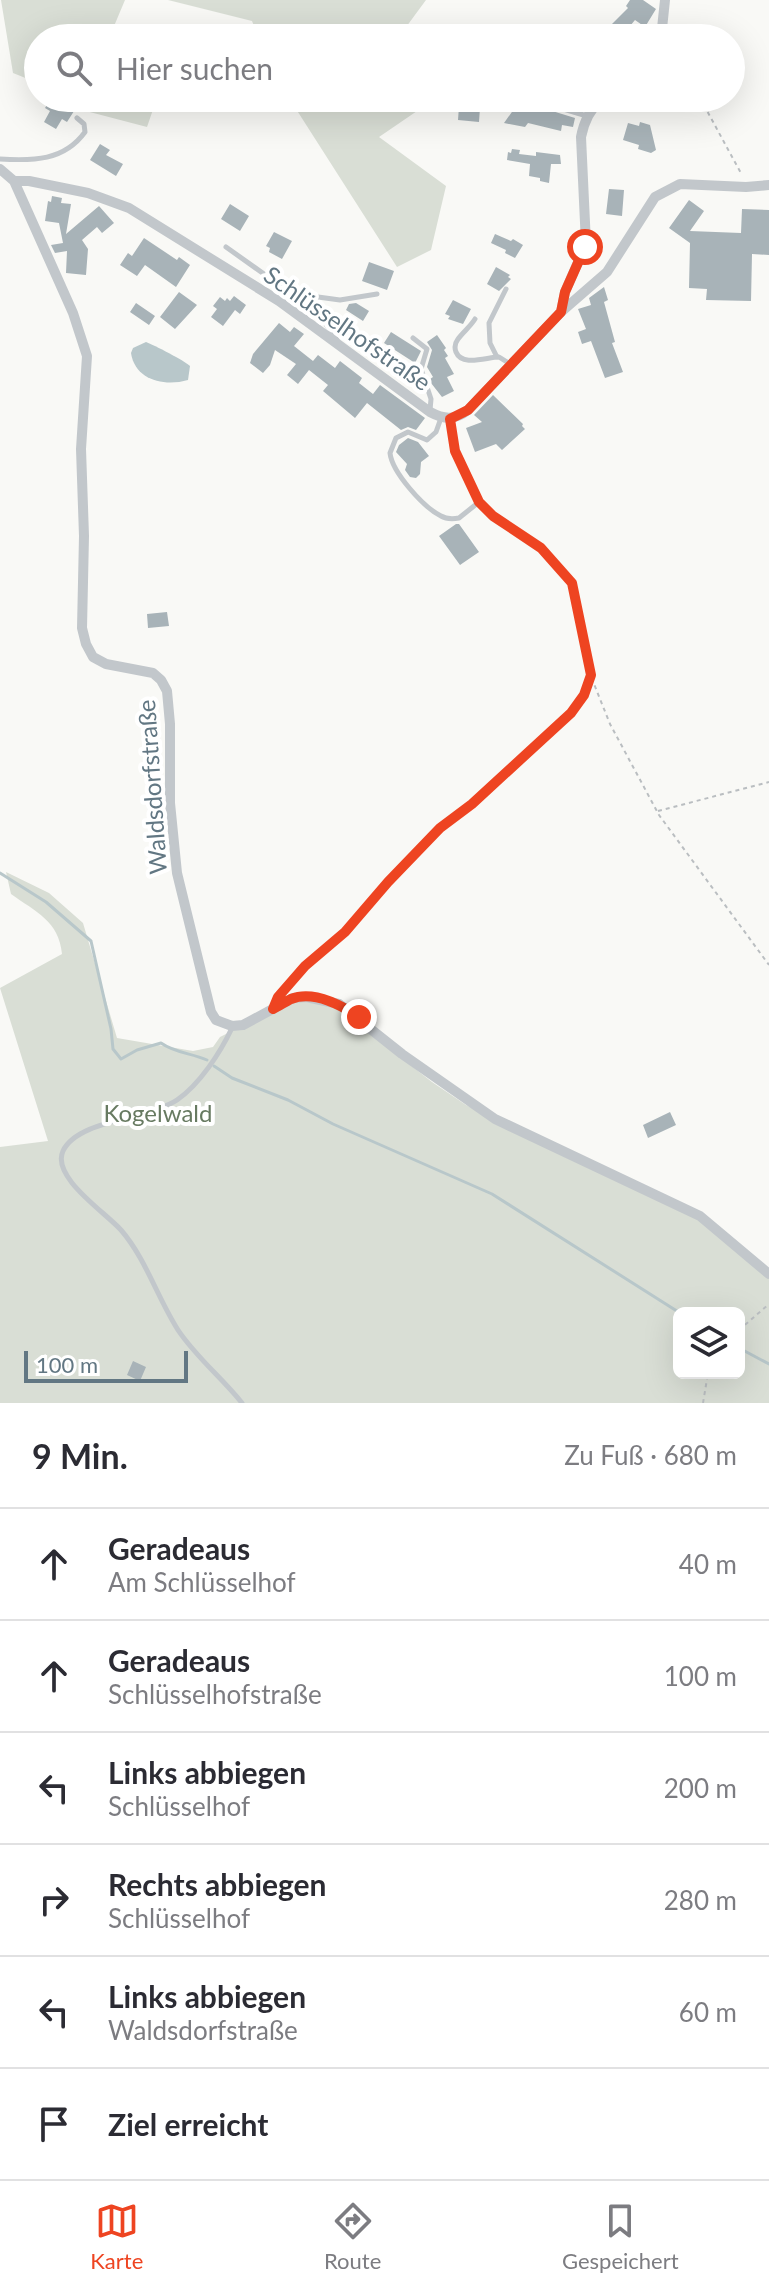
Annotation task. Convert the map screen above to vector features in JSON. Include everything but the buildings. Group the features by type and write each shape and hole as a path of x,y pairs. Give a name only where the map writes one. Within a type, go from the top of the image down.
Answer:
{"street":[{"path":"662,24 665,0"},
{"path":"561,312 565,292 586,244 581,137 590,112"},
{"name":"Waldsdorfstraße","path":"0,169 14,181 73,313 87,356 81,449 84,536 82,628 86,644 93,657 106,664 153,673 167,691 170,803 177,873 211,1012 216,1020 232,1026"},
{"name":"Schlüsselhofstraße","path":"14,181 59,187 116,201 279,301 430,412 446,418"},
{"path":"446,418 468,410 561,312 607,272 646,207 666,189 698,183 746,187 769,185"},
{"path":"232,1026 243,1025 293,998 306,997 339,1004 402,1054 495,1119 700,1216 769,1274"}],"lane":[{"path":"574,112 587,116"},
{"path":"0,159 34,161 68,149 85,132 84,124 77,118"},
{"path":"226,247 311,303 339,346"},
{"path":"497,357 490,343 489,323 506,289"},
{"path":"311,303 318,297 340,300 377,294"},
{"path":"475,319 457,340 457,354 461,358 476,360 504,358 511,365"},
{"path":"413,338 427,349 421,369 431,399 430,412"},
{"path":"446,418 455,451 479,502 493,516"},
{"path":"446,418 427,440 408,432 396,438 390,453 391,460 416,495 442,517 459,518 479,502"},
{"path":"232,1026 200,1078 177,1100 89,1129 65,1147 61,1158 68,1179 120,1230 138,1253 181,1334 242,1403"}],"path":[{"path":"708,112 737,162 746,187"},
{"path":"493,516 541,548 572,583 590,679 610,724 657,811 769,965"},
{"path":"273,1009 278,997 305,966 345,932 440,828 472,804 571,713 584,695 590,679"},
{"path":"657,811 769,782"},
{"path":"745,1325 769,1304"},
{"path":"703,1403 707,1379"}],"green space":[{"path":"1,0 125,0 115,24 24,24 24,77 13,73"},
{"path":"168,0 426,0 408,24 253,24 252,21"},
{"path":"90,112 152,112 147,127"},
{"path":"298,112 416,112 379,137 446,186 431,250 397,267"},
{"name":"Kogelwald","path":"6,872 49,893 83,923 117,1038 193,1051 213,1047 220,1037 294,1000 336,1007 466,1105 697,1218 769,1279 769,1403 0,1403 0,1147 48,1141 0,988 62,954 56,933 37,912 11,894"}],"shaded area":[{"path":"146,342 190,366 188,380 160,382 138,370 131,353 133,348"}],"waterway":[{"path":"0,873 46,902 91,941 113,1049 121,1059 137,1050 161,1043 207,1060"},
{"path":"214,1066 232,1078 288,1100 333,1124 492,1194 673,1309"},
{"path":"745,1351 769,1364"}],"route":[{"path":"359,1017 339,1004 306,997 293,998 273,1009 278,997 305,966 345,932 440,828 551,734 571,713 588,686 591,675 572,583 541,548 493,516 479,502 455,451 450,419 468,410 561,312 565,292 585,247"}]}
